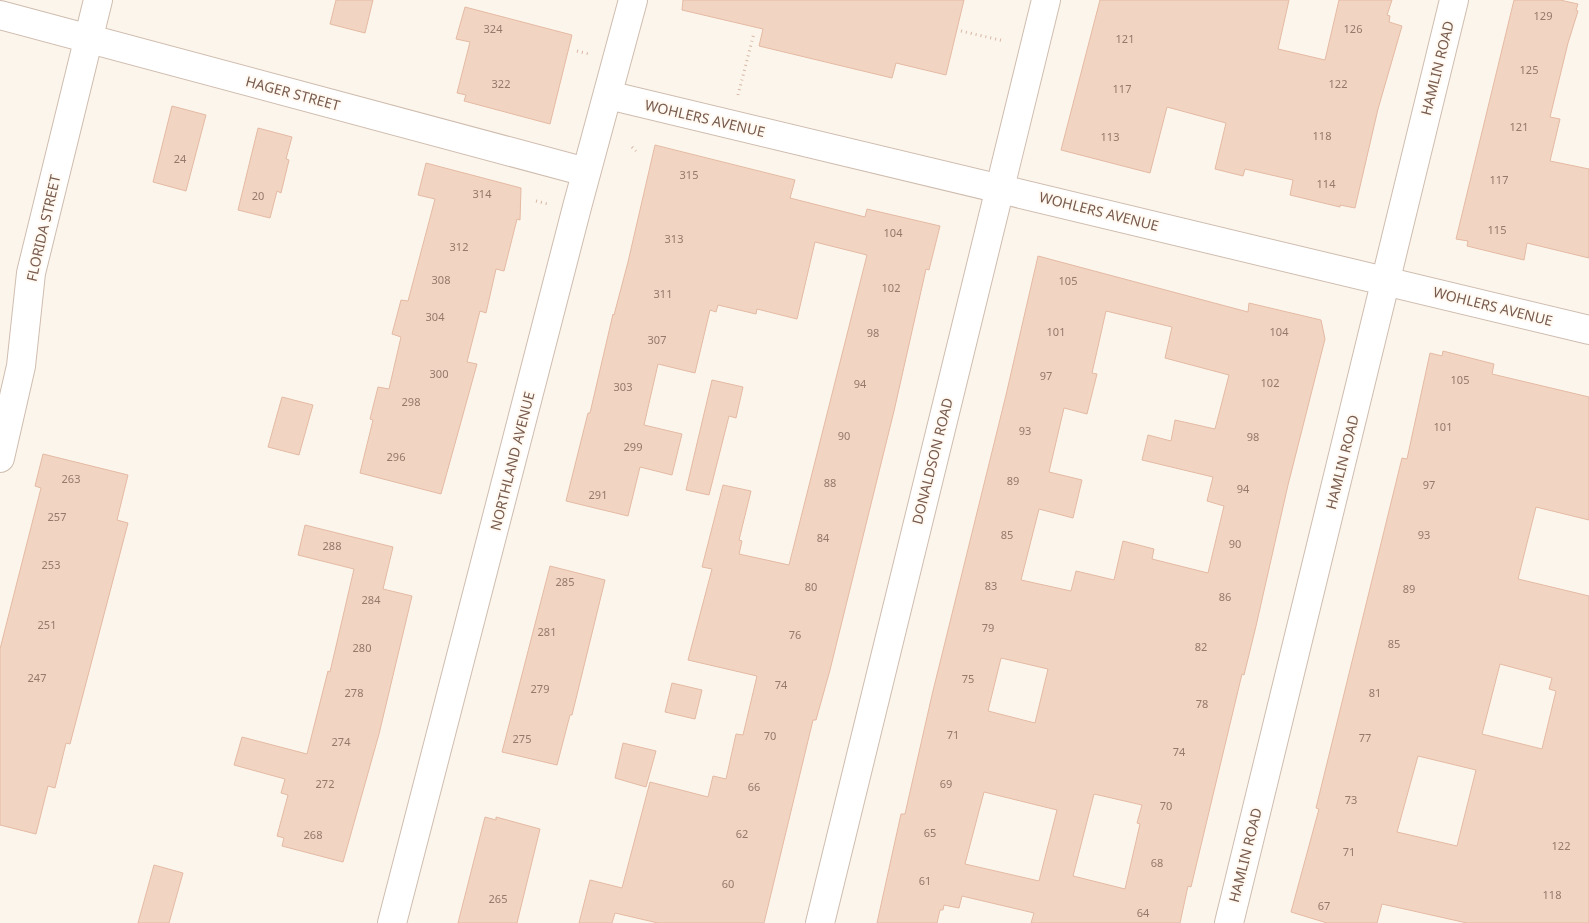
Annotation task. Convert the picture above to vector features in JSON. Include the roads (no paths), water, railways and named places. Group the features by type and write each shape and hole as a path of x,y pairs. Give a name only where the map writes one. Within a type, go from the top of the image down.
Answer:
{"street":[{"name":"FLORIDA STREET","path":"0,458 21,366 30,273 98,0"},
{"name":"NORTHLAND AVENUE","path":"392,923 586,172 633,0"},
{"name":"DONALDSON ROAD","path":"820,923 1046,0"},
{"name":"HAMLIN ROAD","path":"1228,923 1454,0"},
{"name":"HAGER STREET","path":"0,15 586,172"},
{"name":"WOHLERS AVENUE","path":"608,95 999,187 1589,330"}]}
